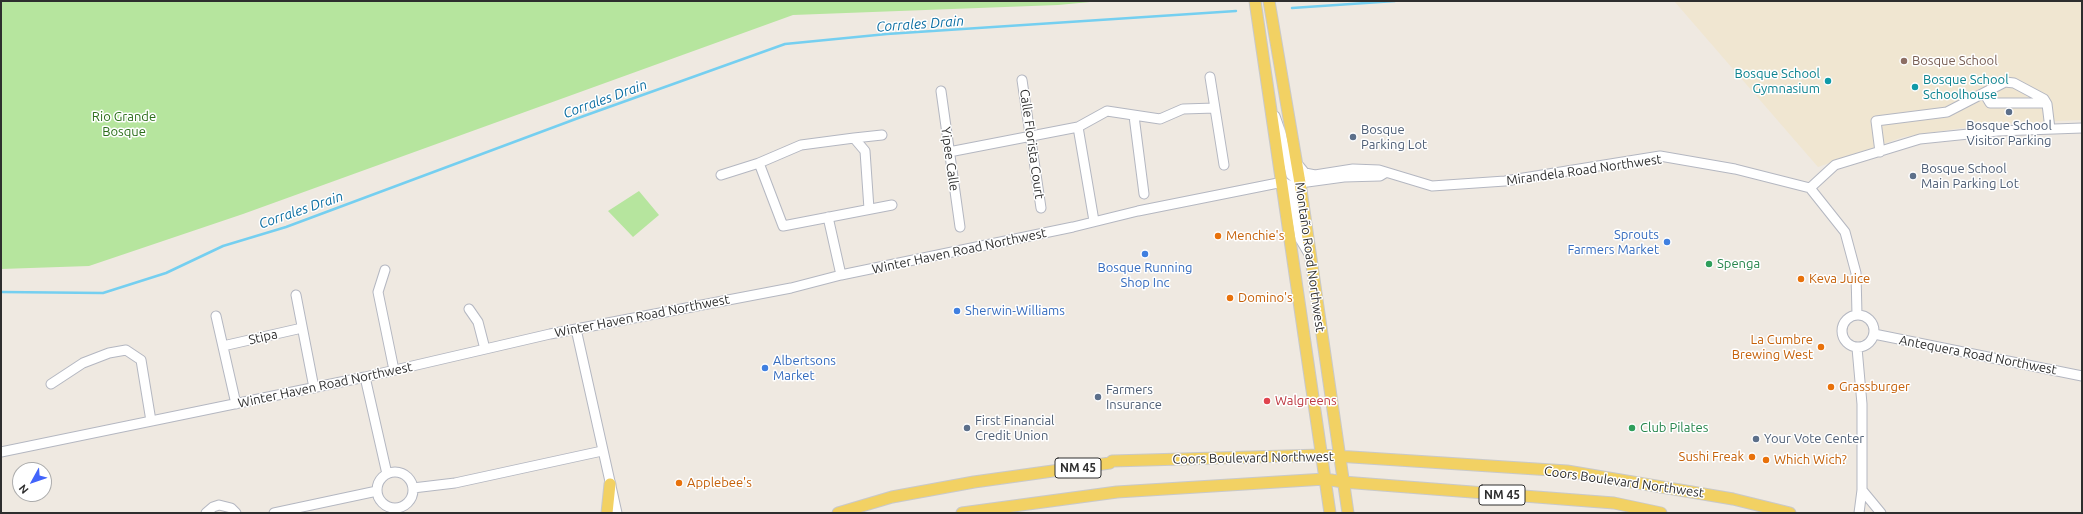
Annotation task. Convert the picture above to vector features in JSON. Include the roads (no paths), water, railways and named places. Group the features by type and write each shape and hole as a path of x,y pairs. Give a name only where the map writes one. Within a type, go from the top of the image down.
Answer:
{"main road":[{"name":"Montaño Road Northwest","path":"1256,1 1330,513"},
{"name":"Montaño Road Northwest","path":"1269,1 1300,183 1348,513"},
{"name":"Coors Boulevard Northwest","path":"838,513 892,497 982,481 1110,463 1112,461 1321,455 1567,471 1733,499 1790,513"},
{"name":"Coors Boulevard Northwest","path":"962,513 1117,492 1325,479 1343,482 1614,503 1660,513"},
{"path":"607,513 610,484"}],"street":[{"path":"1210,77 1224,165"},
{"name":"Calle Florista Court","path":"1022,80 1041,208"},
{"path":"1880,152 1876,121 1947,112 2005,82 2041,97 2046,102 2050,129"},
{"name":"Yipee Calle","path":"941,91 960,227"},
{"path":"1984,93 1990,103 2046,102"},
{"path":"949,152 1078,127 1107,111 1160,119 1183,109 1215,108"},
{"path":"1272,108 1282,133 1291,176 1300,183 1344,177 1380,176 1385,173"},
{"path":"1134,116 1144,194"},
{"path":"1078,127 1094,221"},
{"path":"1857,315 1856,273 1845,232 1810,188 1836,166 1920,140 1998,131 2082,128"},
{"path":"721,175 759,163 801,145 882,134"},
{"path":"854,138 865,151 869,210"},
{"name":"Mirandela Road Northwest","path":"1296,162 1306,173 1315,175 1353,169 1379,170 1432,186 1505,181 1660,156 1735,169 1810,188"},
{"path":"759,163 783,226 892,205"},
{"path":"1282,182 1291,186 1300,239 1310,256"},
{"name":"Winter Haven Road Northwest","path":"1,452 314,388 576,329 791,288 841,275 1282,182"},
{"path":"828,217 841,275"},
{"path":"385,270 378,292 394,370"},
{"path":"296,295 314,388"},
{"path":"470,309 478,322 485,349"},
{"path":"1857,315 1866,317 1871,321 1874,326 1874,334 1868,344 1857,348 1847,343 1841,333 1842,327 1847,319 1857,315"},
{"path":"216,316 236,404"},
{"name":"Stipa","path":"223,346 302,328"},
{"path":"576,329 617,513"},
{"name":"Antequera Road Northwest","path":"1874,334 2082,376"},
{"path":"1857,348 1862,404 1862,490 1859,513"},
{"path":"51,384 82,363 109,353 126,350 141,360 151,421"},
{"path":"365,377 387,474"},
{"path":"414,488 455,483 602,451"},
{"path":"397,472 403,474 412,482 414,488 410,502 398,511 383,504 377,491 380,481 387,474 397,472"},
{"path":"1862,490 1881,513"},
{"path":"274,513 377,491"},
{"path":"206,513 213,507 219,505 231,508 236,513"}],"waterway":[{"name":"Corrales Drain","path":"1292,8 1395,1"},
{"name":"Corrales Drain","path":"1,292 103,293 166,273 223,246 286,227 581,117 785,44 887,34 1236,11"}],"place":[{"name":"Bosque School","path":"1904,61"},
{"name":"Bosque School Gymnasium","path":"1828,81"},
{"name":"Bosque School Schoolhouse","path":"1915,87"},
{"name":"Bosque School Visitor Parking","path":"2009,112"},
{"name":"Bosque Parking Lot","path":"1353,137"},
{"name":"Bosque School Main Parking Lot","path":"1913,176"},
{"name":"Menchie's","path":"1218,236"},
{"name":"Sprouts Farmers Market","path":"1667,242"},
{"name":"Bosque Running Shop Inc","path":"1145,254"},
{"name":"Spenga","path":"1709,264"},
{"name":"Keva Juice","path":"1801,279"},
{"name":"Domino's","path":"1230,298"},
{"name":"Sherwin-Williams","path":"957,311"},
{"name":"La Cumbre Brewing West","path":"1821,347"},
{"name":"Albertsons Market","path":"765,368"},
{"name":"Grassburger","path":"1831,387"},
{"name":"Farmers Insurance","path":"1098,397"},
{"name":"Walgreens","path":"1267,401"},
{"name":"First Financial Credit Union","path":"967,428"},
{"name":"Club Pilates","path":"1632,428"},
{"name":"Your Vote Center","path":"1756,439"},
{"name":"Sushi Freak","path":"1752,457"},
{"name":"Which Wich?","path":"1766,460"},
{"name":"Applebee's","path":"679,483"}],"park label":[{"name":"Rio Grande Bosque","path":"124,124"}]}
